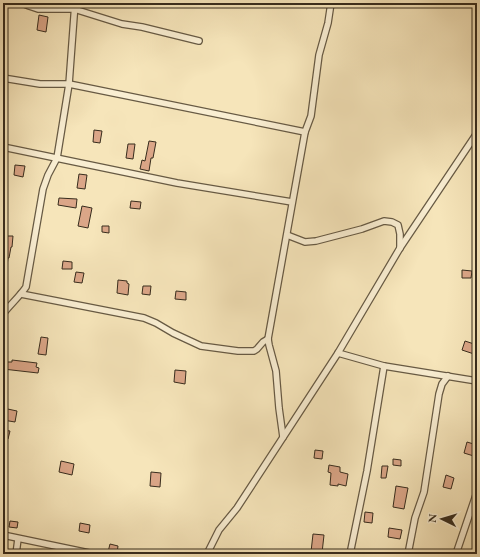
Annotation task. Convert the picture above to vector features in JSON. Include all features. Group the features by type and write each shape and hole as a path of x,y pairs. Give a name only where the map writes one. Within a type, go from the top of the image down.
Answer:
{"street":[{"path":"22,3 38,8 75,6 122,24 142,27 199,41"},
{"path":"283,437 276,371 268,339 305,132 311,116 319,54 328,23 331,3"},
{"path":"3,314 26,287 43,189 48,174 57,158 68,84 75,6"},
{"path":"3,78 40,84 68,84 305,132"},
{"path":"207,554 219,530 237,508 338,353 400,248 477,133"},
{"path":"3,147 177,183 292,202"},
{"path":"287,235 305,242 316,242 384,221 392,222 398,225 400,234 400,248"},
{"path":"21,294 144,318 201,346 238,351 254,351 268,339"},
{"path":"338,353 384,366 477,381"},
{"path":"350,554 367,472 384,366"},
{"path":"408,554 415,518 424,492 439,394 442,384 448,376"},
{"path":"456,554 477,492"},
{"path":"3,535 94,554"},
{"path":"16,554 18,538"}],"building":[{"path":"39,15 48,17 46,32 37,30"},
{"path":"94,130 102,131 100,143 93,142"},
{"path":"149,141 156,142 149,171 140,169 142,160 145,161"},
{"path":"128,144 135,144 133,159 126,158"},
{"path":"15,165 25,166 23,177 14,175"},
{"path":"79,174 87,175 85,189 77,188"},
{"path":"59,198 77,199 76,208 58,205"},
{"path":"131,201 141,202 140,209 130,208"},
{"path":"82,206 92,208 88,228 78,226"},
{"path":"102,226 109,226 109,233 102,232"},
{"path":"6,236 13,236 6,274 3,274 3,253 5,253"},
{"path":"63,261 72,262 72,269 62,269"},
{"path":"462,270 472,271 471,278 462,278"},
{"path":"76,272 84,273 82,283 74,282"},
{"path":"118,280 127,281 129,284 128,295 117,293"},
{"path":"143,286 151,286 150,295 142,294"},
{"path":"176,291 186,292 186,300 175,299"},
{"path":"41,337 48,338 46,355 38,354"},
{"path":"465,341 477,345 477,355 462,350"},
{"path":"12,360 37,363 36,367 39,368 38,373 3,369 3,362 12,362"},
{"path":"175,370 186,371 185,384 174,382"},
{"path":"3,408 17,411 15,422 3,420"},
{"path":"3,430 10,431 8,439 3,438"},
{"path":"467,442 477,445 477,457 464,453"},
{"path":"315,450 323,451 322,459 314,458"},
{"path":"393,459 401,460 401,466 393,465"},
{"path":"61,461 74,464 72,475 59,472"},
{"path":"329,465 340,467 340,472 348,474 346,486 338,484 338,486 330,485 331,473 328,472"},
{"path":"382,466 388,466 386,478 381,478"},
{"path":"151,472 161,473 160,487 150,486"},
{"path":"446,475 454,478 451,489 443,487"},
{"path":"396,486 408,488 404,509 393,507"},
{"path":"365,512 373,513 372,523 364,522"},
{"path":"10,521 18,522 17,528 9,527"},
{"path":"80,523 90,525 89,533 79,531"},
{"path":"389,528 402,530 400,539 388,537"},
{"path":"313,534 324,535 322,553 311,552"},
{"path":"110,544 118,546 117,553 108,552"}]}
